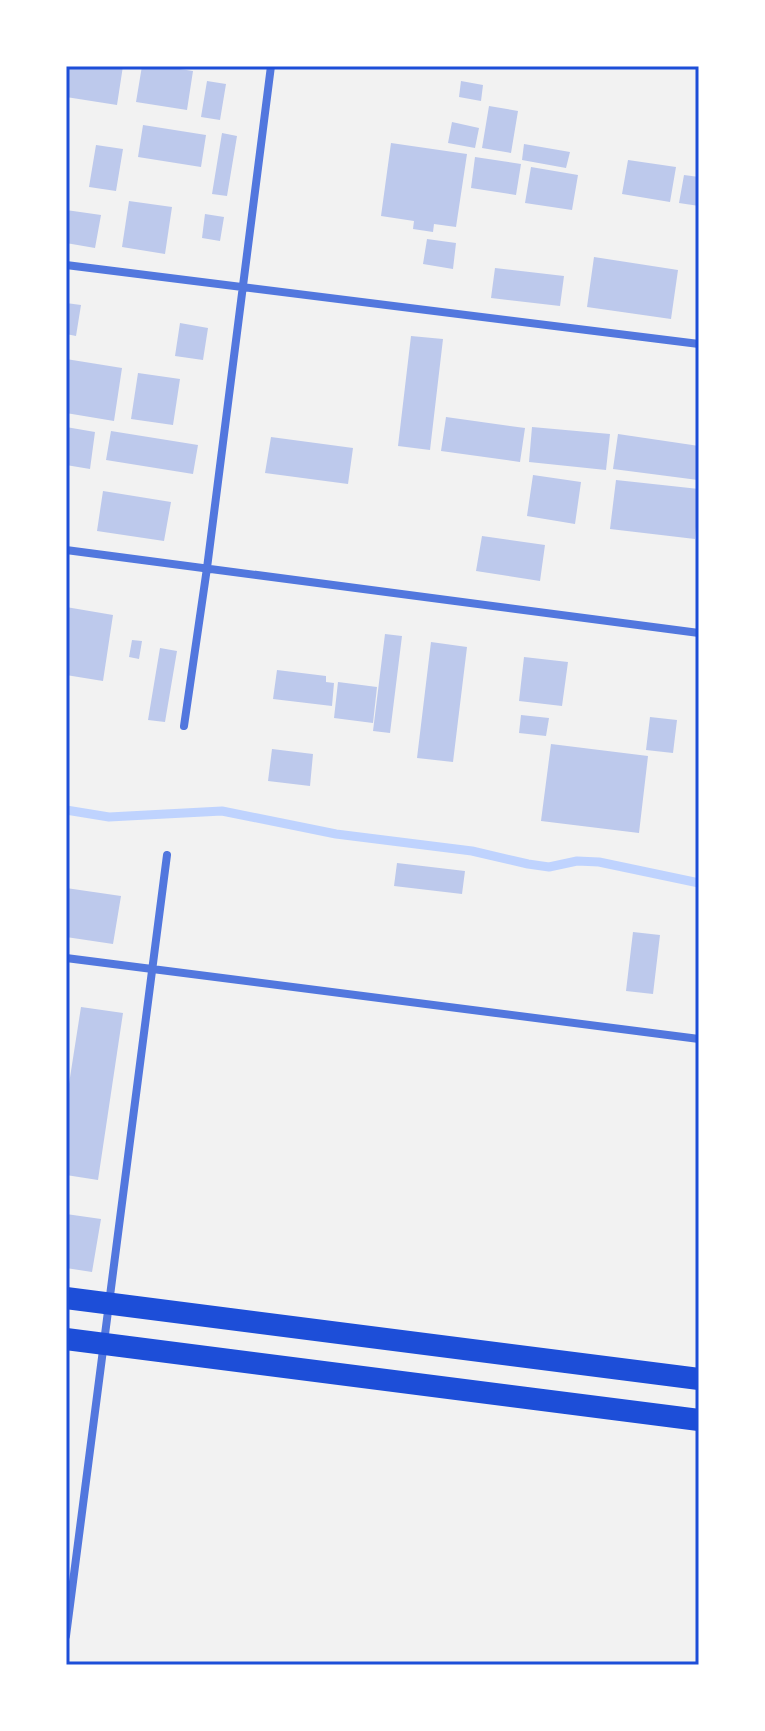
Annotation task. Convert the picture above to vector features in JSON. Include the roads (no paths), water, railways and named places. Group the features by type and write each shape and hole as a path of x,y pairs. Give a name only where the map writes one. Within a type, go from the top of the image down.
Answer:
{"highway":[{"path":"66,1298 699,1379"},
{"path":"66,1339 699,1420"}],"street":[{"path":"184,726 271,66"},
{"path":"66,265 699,344"},
{"path":"66,550 699,633"},
{"path":"66,1636 167,855"},
{"path":"66,958 699,1039"}],"waterway":[{"path":"66,810 109,817 222,811 336,834 472,851 528,864 549,867 577,861 599,862 699,883"}]}
